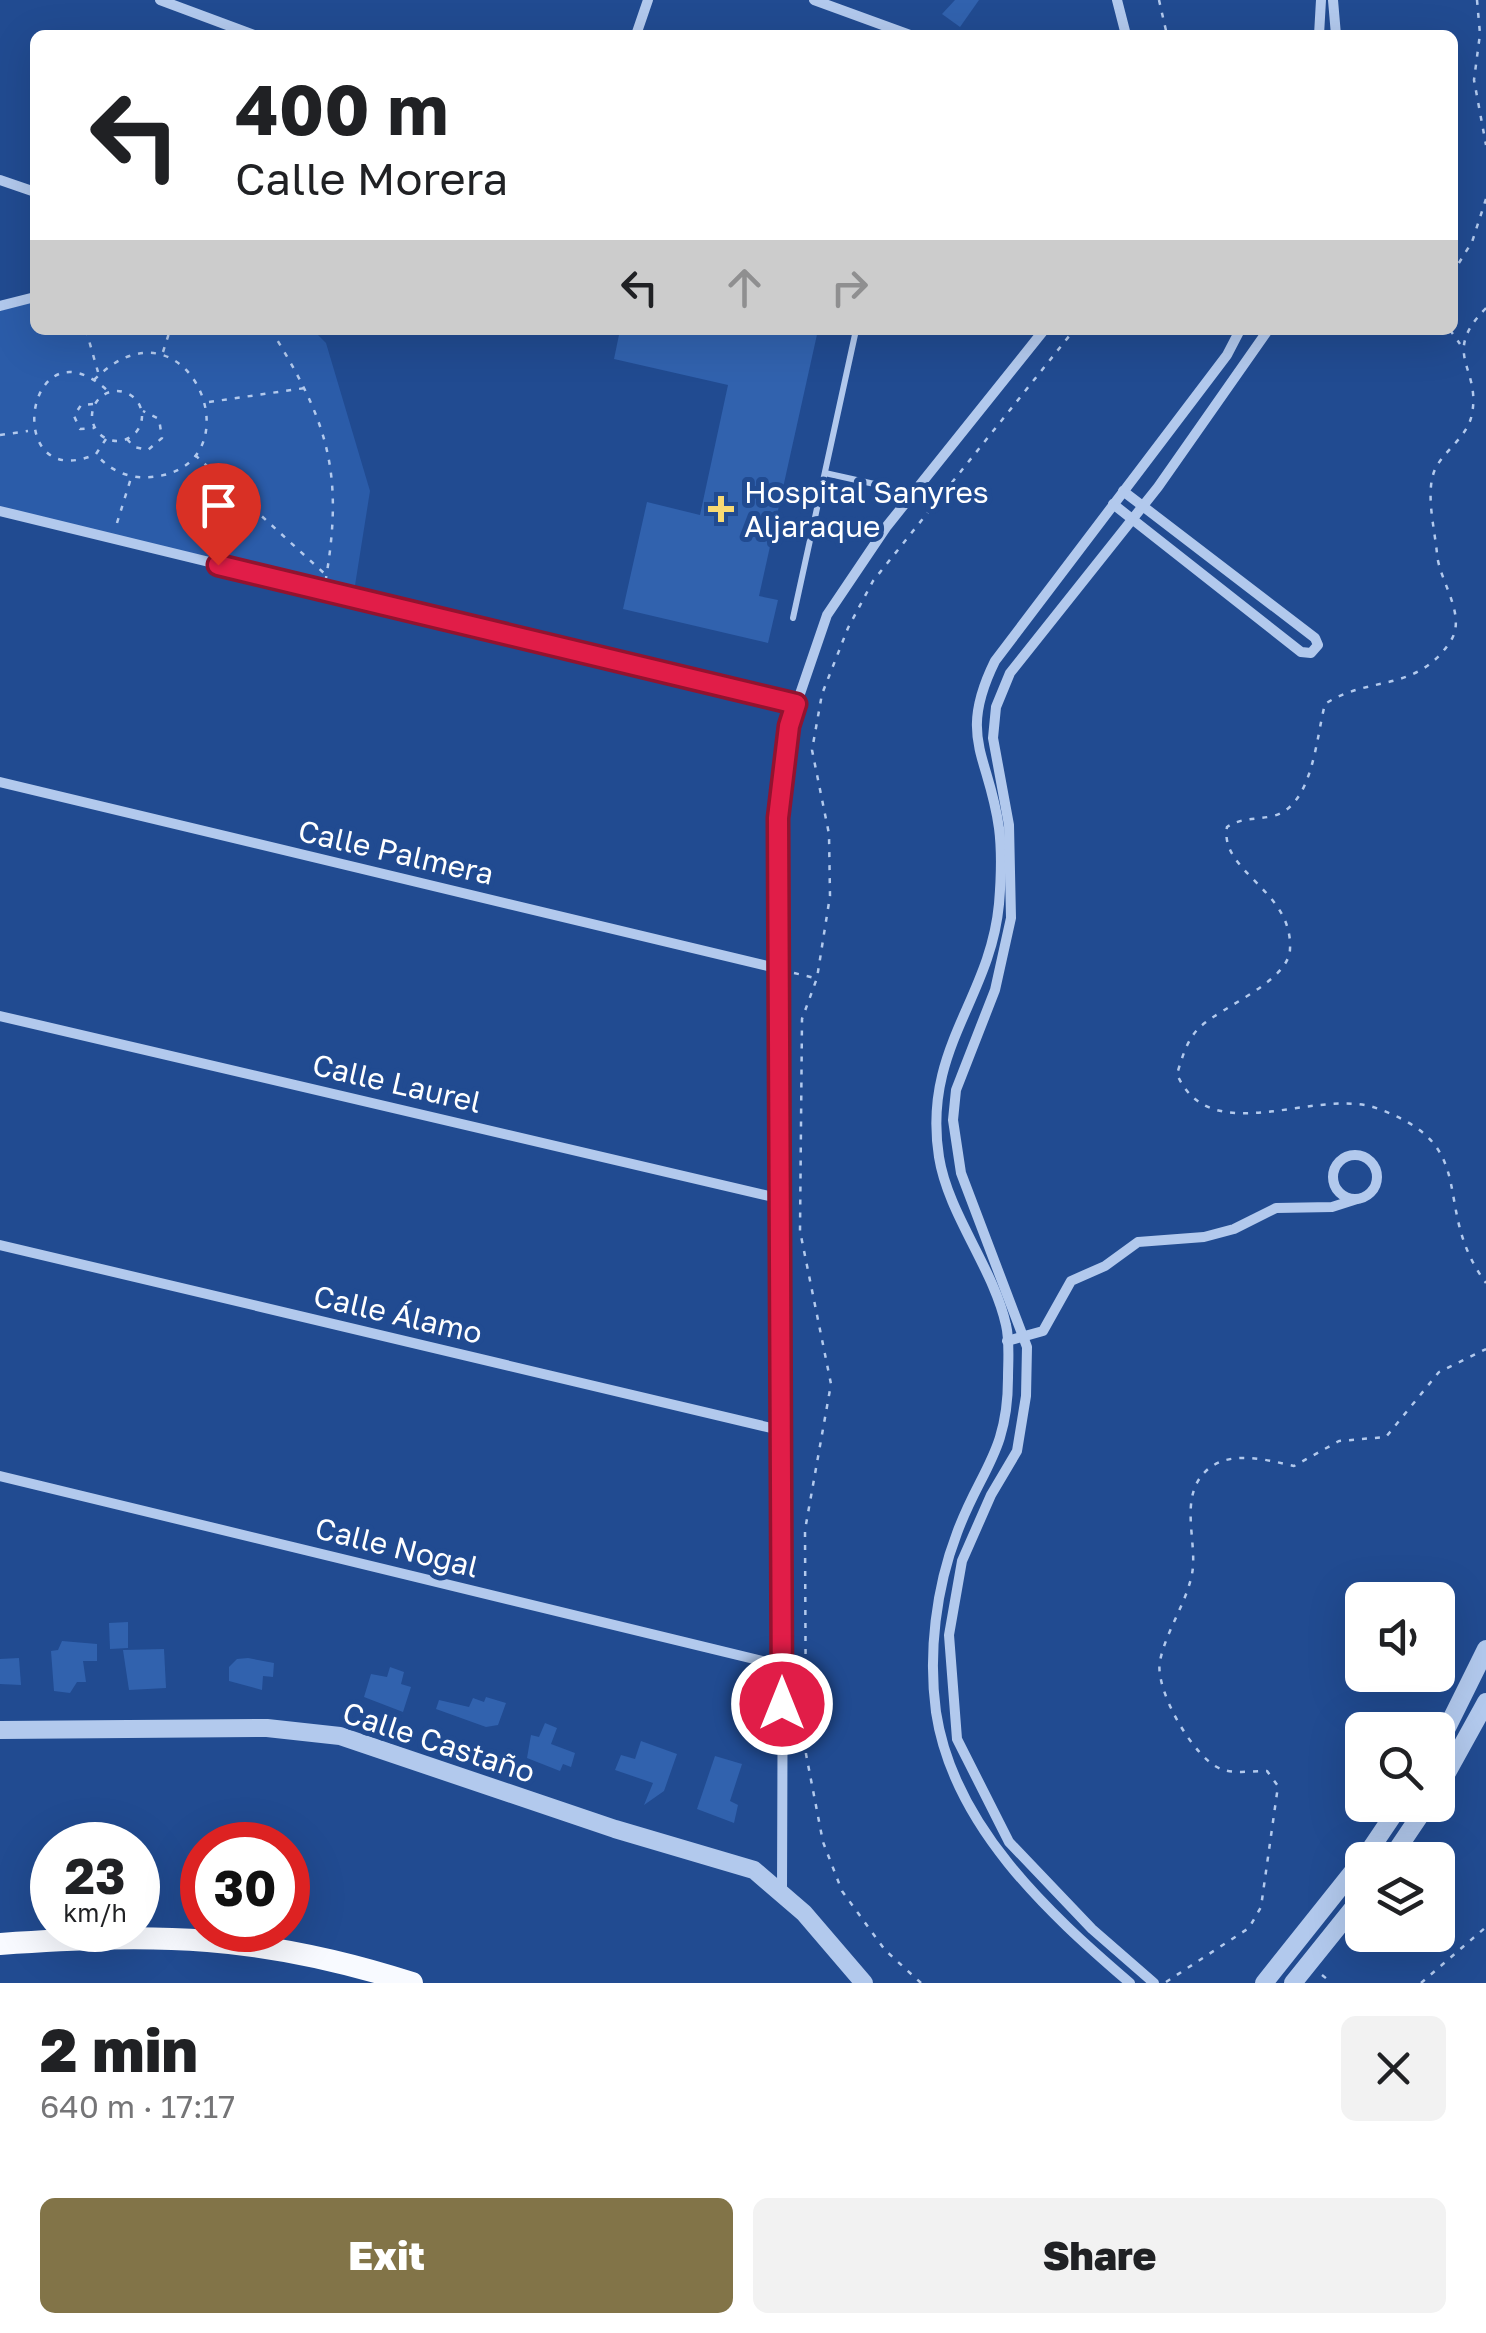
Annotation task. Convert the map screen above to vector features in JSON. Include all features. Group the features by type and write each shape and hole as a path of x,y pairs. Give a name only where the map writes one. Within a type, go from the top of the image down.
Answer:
{"main road":[{"path":"0,1944 129,1934 204,1938 276,1946 412,1983"}],"street":[{"path":"160,0 241,30"},
{"path":"638,30 648,0"},
{"path":"814,0 896,30"},
{"path":"1116,0 1125,30"},
{"path":"1320,30 1321,0"},
{"path":"1333,0 1336,30"},
{"path":"0,180 30,190"},
{"path":"0,306 30,298"},
{"path":"782,1894 784,1431 778,818 789,726 827,615 915,492 1040,335"},
{"path":"1130,1983 1084,1943 1008,1863 958,1789 936,1712 934,1627 940,1594 958,1531 1002,1443 1008,1381 1006,1325 939,1160 934,1105 946,1050 978,985 999,906 999,828 975,740 978,696 995,661 1228,355 1238,335"},
{"path":"1154,1983 1092,1929 1010,1842 957,1739 949,1635 962,1561 991,1495 1016,1451 1026,1396 1025,1339 961,1173 953,1120 956,1090 995,990 1011,918 1009,825 994,738 996,707 1010,673 1142,506 1264,335"},
{"path":"1113,504 1301,652 1311,654 1318,646 1315,638 1123,491"},
{"path":"0,511 796,704"},
{"name":"Calle Palmera","path":"0,782 780,969"},
{"name":"Calle Laurel","path":"0,1016 782,1199"},
{"path":"1006,1341 1025,1339 1043,1331 1071,1280 1105,1266 1138,1242 1204,1237 1234,1229 1276,1208 1332,1207 1357,1199 1371,1192 1377,1177 1369,1161 1353,1156 1338,1163 1333,1180 1341,1194 1357,1199"},
{"name":"Calle Álamo","path":"0,1245 784,1431"},
{"name":"Calle Nogal","path":"0,1476 783,1666"},
{"path":"1455,1712 1486,1648"},
{"path":"1455,1758 1486,1702"},
{"name":"Calle Castaño","path":"0,1730 268,1728 340,1736 615,1829 754,1870 804,1913 864,1983"},
{"path":"1264,1983 1345,1882"},
{"path":"1293,1983 1345,1918"}],"lane":[{"path":"793,618 855,335"},
{"path":"825,473 915,492"}],"path":[{"path":"1159,0 1166,30"},
{"path":"1477,0 1480,34 1474,80 1486,145"},
{"path":"1458,264 1472,242 1486,199"},
{"path":"1461,345 1472,322 1486,308"},
{"path":"87,335 98,375"},
{"path":"162,355 168,335"},
{"path":"274,335 307,388 332,466 334,535 324,590"},
{"path":"921,1983 884,1950 842,1891 824,1842 806,1754 805,1530 831,1384 800,1231 802,1019 817,978 830,896 829,834 812,750 822,694 841,645 874,582 1070,335"},
{"path":"1438,1141 1415,1122 1370,1106 1333,1102 1231,1115 1204,1108 1185,1094 1176,1074 1186,1047 1199,1028 1284,970 1290,950 1284,912 1262,883 1231,856 1224,842 1227,826 1238,820 1274,816 1301,796 1325,704 1348,689 1392,684 1429,666 1454,638 1455,609 1438,562 1432,487 1435,467 1468,428 1473,412 1461,345 1454,335"},
{"path":"94,380 124,357 162,355 192,374 207,403 204,438 194,454 166,475 131,476 104,463 96,454"},
{"path":"106,438 96,454 66,460 50,455 31,430 30,406 46,382 71,373 94,380 110,392 130,394 142,410 159,419 162,438 148,450 134,447 127,438"},
{"path":"207,403 307,388"},
{"path":"95,428 91,432 80,429 74,416 81,405 94,404 110,392"},
{"path":"94,404 95,428 106,438 127,438 141,424 142,410"},
{"path":"0,435 31,430"},
{"path":"194,454 326,575"},
{"path":"112,540 131,476"},
{"path":"780,969 817,978"},
{"path":"1458,1173 1464,1248 1486,1283"},
{"path":"1166,1982 1250,1928 1261,1908 1278,1786 1267,1772 1223,1770 1200,1756 1161,1688 1159,1662 1192,1572 1191,1507 1202,1473 1222,1460 1259,1459 1294,1466 1339,1441 1386,1437 1439,1372 1486,1349"},
{"path":"1422,1983 1486,1927"}],"shaded area":[{"path":"30,298 30,335 318,335 326,343 370,491 353,598 0,511 0,307"}],"building":[{"path":"955,0 979,0 960,27 942,14"},
{"path":"619,335 817,335 759,596 778,600 768,643 623,609 647,502 700,515 728,385 614,359"},
{"path":"128,1622 128,1648 110,1649 109,1623"},
{"path":"62,1641 97,1644 97,1661 83,1661 86,1682 77,1682 70,1693 54,1691 51,1651 58,1650"},
{"path":"164,1649 166,1688 129,1690 123,1650"},
{"path":"19,1658 21,1685 0,1684 0,1659"},
{"path":"237,1659 274,1663 273,1677 263,1676 262,1690 229,1681 229,1667"},
{"path":"390,1667 404,1672 401,1684 411,1687 403,1712 364,1697 371,1674 387,1677"},
{"path":"486,1697 506,1703 498,1725 486,1727 436,1709 439,1700 469,1707 473,1698 484,1702"},
{"path":"545,1723 557,1728 551,1744 575,1753 571,1767 563,1764 560,1771 527,1758 531,1735 539,1737"},
{"path":"641,1741 677,1754 664,1791 644,1805 653,1783 615,1770 621,1755 635,1759"},
{"path":"715,1756 742,1764 730,1801 738,1805 734,1823 697,1809"}],"place":[{"name":"Hospital Sanyres Aljaraque","path":"721,509"}],"route":[{"path":"218,565 796,704 789,726 778,818 784,1312 782,1704"}]}
